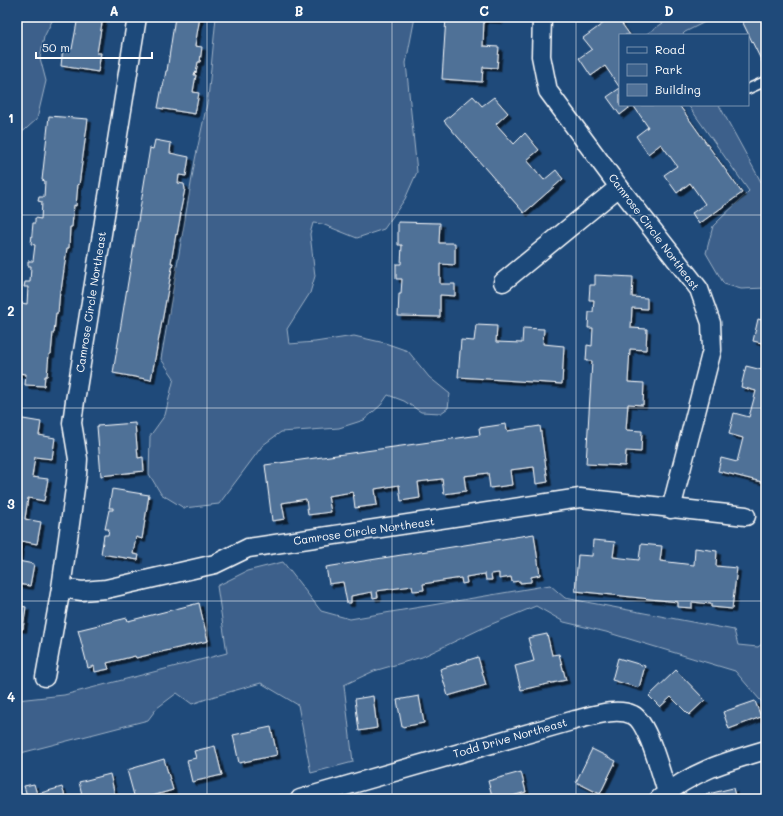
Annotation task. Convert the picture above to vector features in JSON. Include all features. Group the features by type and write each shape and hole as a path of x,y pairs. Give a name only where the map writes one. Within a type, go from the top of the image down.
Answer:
{"street":[{"name":"Camrose Circle Northeast","path":"45,677 61,588 78,474 78,459 72,423 74,401 137,17"},
{"name":"Camrose Circle Northeast","path":"542,17 541,56 548,91 619,187 699,289 711,323 712,350 671,508"},
{"path":"503,282 619,187"},
{"name":"Camrose Circle Northeast","path":"61,588 82,591 106,589 215,564 248,548 580,498 746,516"},
{"name":"Todd Drive Northeast","path":"300,799 575,720 607,713 621,713 634,716 643,725 650,740 665,797"},
{"path":"665,797 700,772 720,764 766,750"}],"lane":[{"path":"749,88 766,81"}],"green space":[{"path":"17,17 54,17 44,37 40,58 46,81 37,119 17,137"},
{"path":"216,17 415,17 406,63 417,172 405,199 384,229 357,238 322,224 313,223 310,234 315,276 310,293 287,329 289,344 354,336 385,343 408,351 429,377 450,394 448,408 441,413 421,412 404,401 388,395 381,405 364,420 339,428 281,432 263,445 219,504 184,508 161,494 149,474 150,436 165,415 174,378 161,359 195,160 208,99"},
{"path":"672,17 715,17 683,34 646,34"},
{"path":"689,106 720,106 766,191 766,288 741,289 724,284 706,253 713,226 749,191"},
{"path":"283,562 321,611 350,619 550,585 565,598 734,630 738,645 758,647 766,641 766,707 735,671 606,632 564,622 536,606 487,626 422,657 374,671 344,685 353,762 311,773 298,705 261,683 192,704 177,693 157,708 148,720 17,754 17,700 64,695 227,653 217,586 247,571"}],"building":[{"path":"78,17 103,17 97,53 101,53 98,72 61,66 63,47 72,49"},
{"path":"175,17 200,17 195,46 202,47 200,62 198,62 196,73 195,72 194,75 196,75 193,92 199,93 195,114 158,108 167,71"},
{"path":"446,17 500,17 500,20 484,19 483,46 499,47 497,68 483,67 482,82 442,79"},
{"path":"612,17 617,17 629,34 619,34 619,87 605,66 591,76 579,58 592,49 583,38"},
{"path":"740,17 766,17 766,70 749,34"},
{"path":"619,89 619,106 632,106 620,115 607,97"},
{"path":"473,96 482,106 494,97 508,113 496,124 514,144 525,133 539,150 527,160 544,180 556,170 563,179 524,213 444,121"},
{"path":"634,106 680,106 742,193 699,224 692,213 705,204 690,183 677,193 664,175 677,166 661,144 648,154 636,136 648,127"},
{"path":"49,116 88,119 76,206 74,205 72,227 70,227 69,248 67,248 58,313 56,313 51,354 49,354 47,376 45,376 44,386 25,385 26,374 17,373 17,307 21,308 21,303 27,304 28,287 24,287 25,282 30,282 31,266 28,266 28,261 33,261 35,245 31,244 33,223 35,223 35,218 41,219 42,202 38,201 39,197 44,197 45,181 42,180"},
{"path":"155,140 171,143 170,153 189,157 186,176 179,175 178,183 184,184 185,189 151,380 113,373 150,148 153,149"},
{"path":"398,222 440,223 439,243 455,243 455,265 440,264 440,284 455,284 455,296 440,295 440,317 398,316 399,294 401,294 402,279 396,279 396,264 401,264 402,245 398,245"},
{"path":"595,275 633,277 632,297 647,298 647,309 632,308 631,328 647,329 646,350 630,349 628,382 644,383 643,405 628,404 626,430 642,431 641,452 626,451 625,466 586,464 592,361 586,361 587,345 592,346 593,328 588,328 589,312 593,312 594,300 589,300 590,285 595,285"},
{"path":"758,319 766,321 766,344 753,341"},
{"path":"476,325 497,326 496,342 522,343 523,328 544,329 543,344 564,346 562,384 458,377 461,340 474,341"},
{"path":"766,354 766,483 718,471 721,458 737,462 743,438 729,434 734,413 749,417 756,391 741,387 746,366 762,370"},
{"path":"17,418 41,422 39,435 55,438 52,459 35,457 32,477 48,479 44,501 28,498 25,519 41,522 37,544 21,541 18,561 34,564 30,586 17,584"},
{"path":"135,423 138,458 143,457 144,471 101,476 97,426"},
{"path":"506,424 507,431 540,426 548,482 536,484 534,467 510,470 512,485 490,488 488,473 464,476 466,491 444,494 442,479 418,482 420,498 401,501 399,485 375,489 377,505 355,508 353,492 328,496 331,512 308,515 306,499 282,503 285,519 272,521 265,465 480,435 479,428"},
{"path":"112,489 149,495 142,539 136,537 133,554 139,555 138,560 101,554 104,535 108,535 109,529 105,529 109,510 113,510 113,508 109,508"},
{"path":"534,534 540,575 531,577 531,582 512,582 511,577 499,579 499,573 491,574 492,580 486,580 485,574 466,577 467,583 462,584 461,578 423,584 424,590 413,591 412,586 377,591 378,597 373,598 372,592 351,596 351,603 347,603 343,582 329,584 326,567"},
{"path":"593,540 615,542 613,557 639,560 641,544 662,546 660,561 694,565 695,548 717,551 716,566 737,568 732,609 711,607 711,604 692,602 692,608 678,607 678,602 575,591 578,555 592,556"},
{"path":"199,603 208,641 136,658 135,656 107,663 109,669 95,672 94,666 88,668 78,630 127,618 128,621"},
{"path":"17,605 26,607 23,629 17,628"},
{"path":"547,634 552,655 559,654 566,680 521,690 515,666 534,661 528,638"},
{"path":"478,657 486,685 448,696 440,669"},
{"path":"618,658 645,666 639,688 612,680"},
{"path":"676,670 705,700 689,715 671,697 660,707 649,696"},
{"path":"373,696 377,728 359,731 355,699"},
{"path":"419,696 424,723 402,727 397,700"},
{"path":"755,701 761,717 729,729 723,712"},
{"path":"271,727 277,755 239,763 233,735"},
{"path":"215,746 222,775 192,782 187,760 196,758 194,751"},
{"path":"592,749 616,761 600,794 576,782"},
{"path":"164,759 173,790 142,799 135,799 127,770"},
{"path":"521,772 526,792 502,799 493,799 488,781"},
{"path":"110,774 116,799 83,799 79,782"},
{"path":"34,784 37,794 62,787 66,799 28,799 24,786"},
{"path":"733,788 736,799 701,799 700,796"}]}
